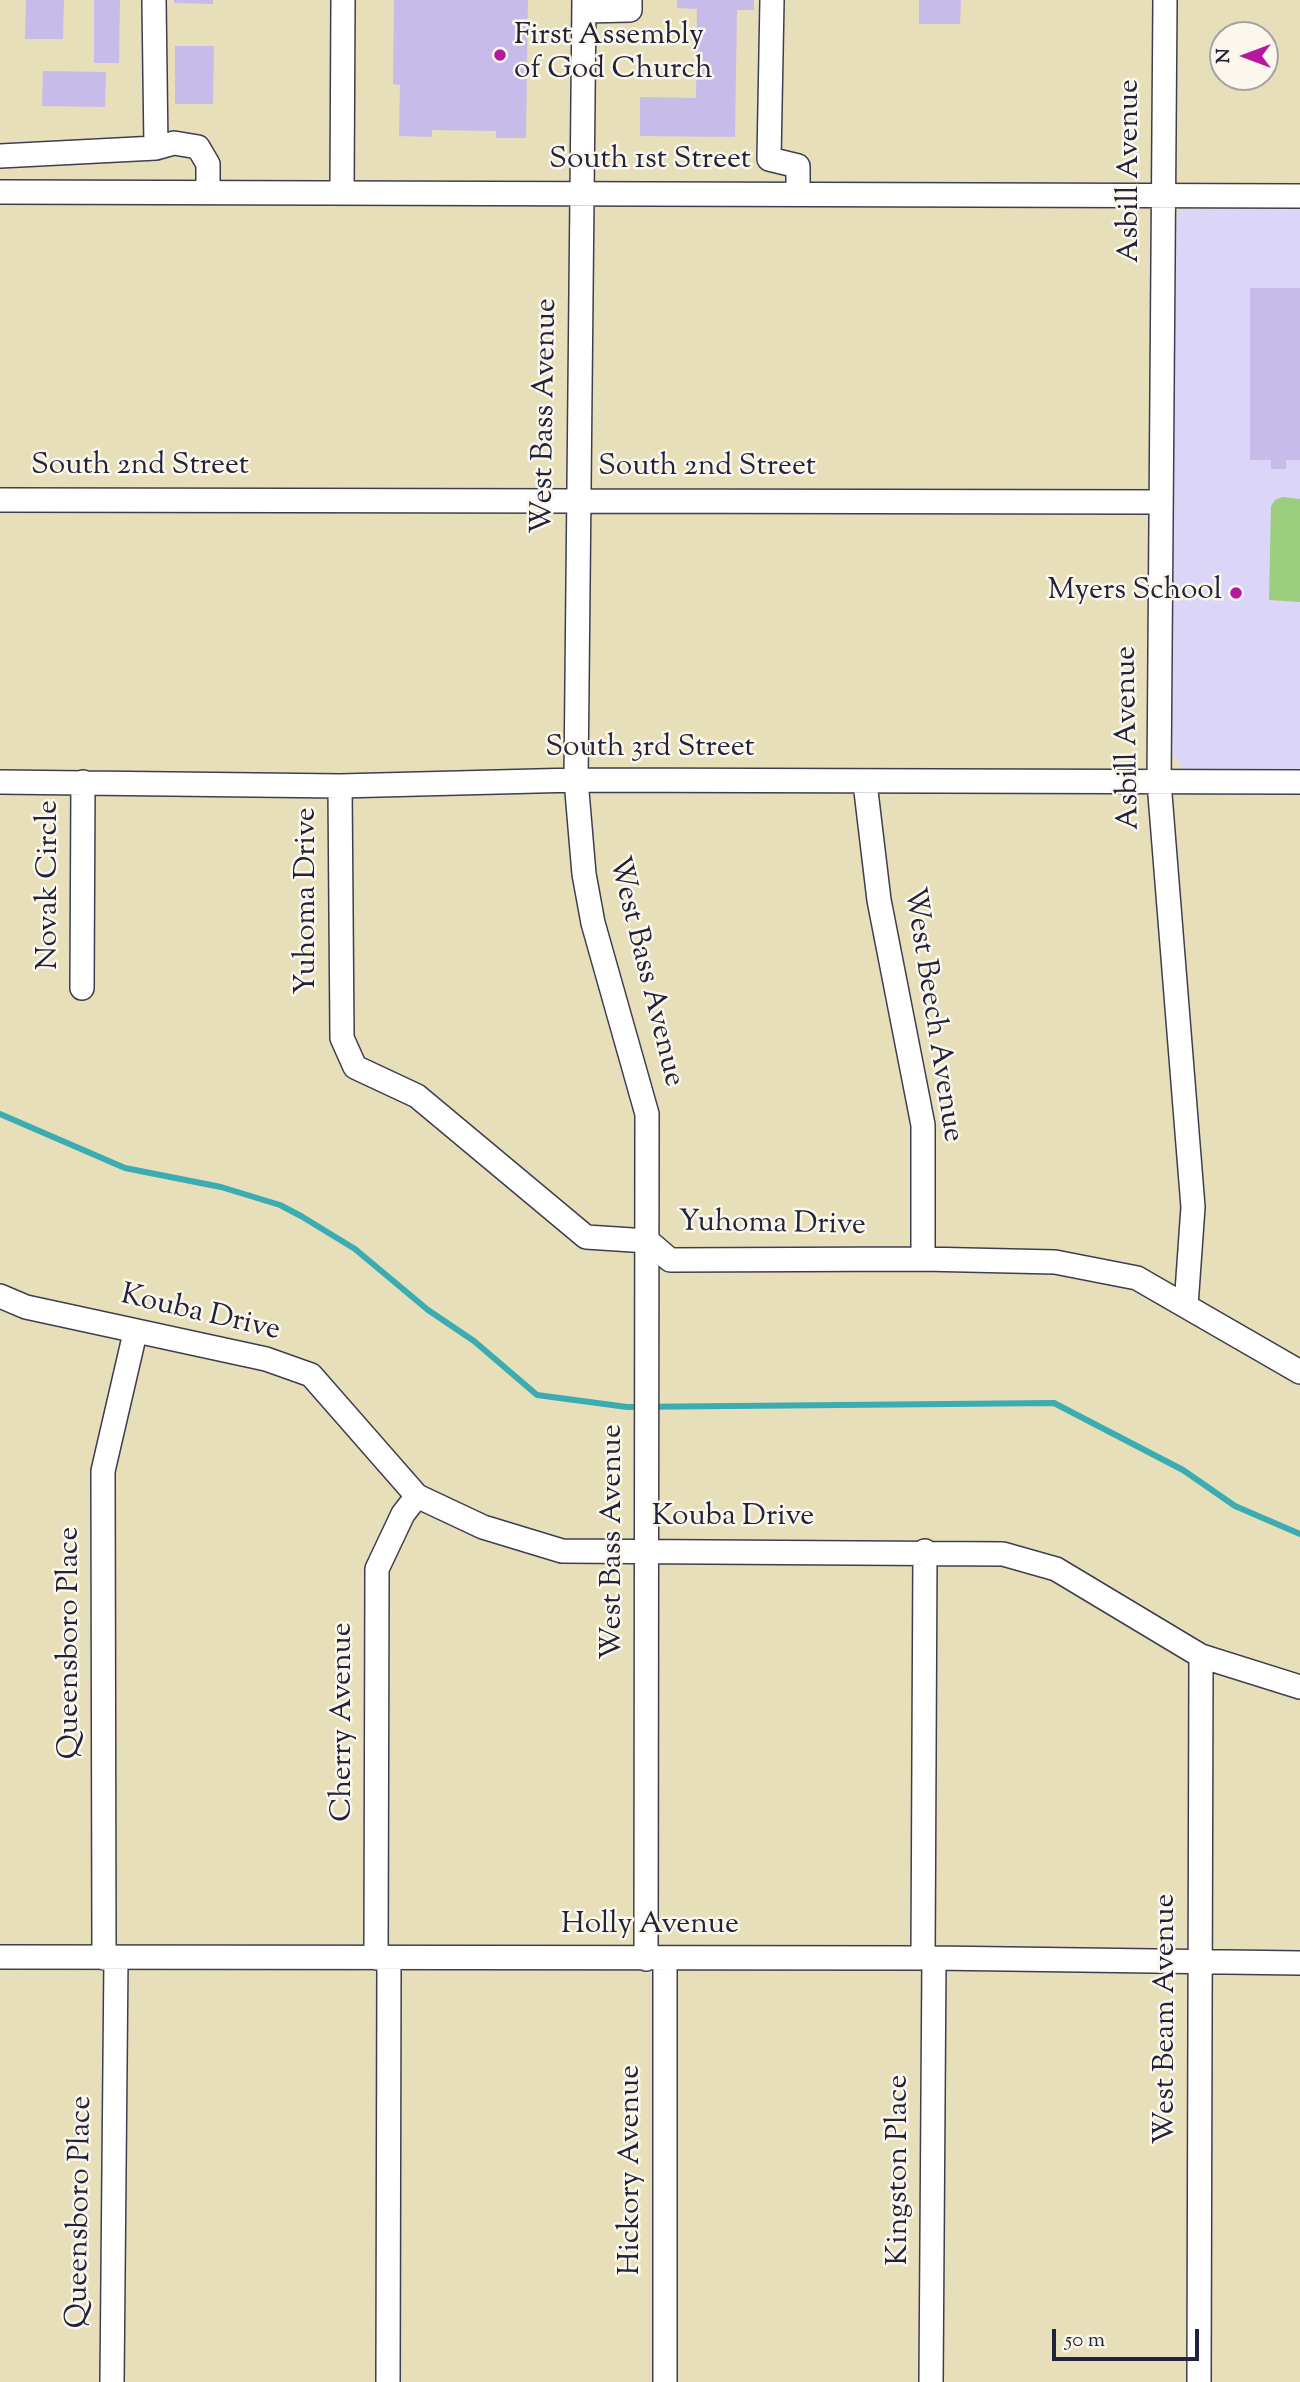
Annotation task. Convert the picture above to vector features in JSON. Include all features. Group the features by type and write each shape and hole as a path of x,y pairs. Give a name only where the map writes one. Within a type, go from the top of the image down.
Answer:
{"street":[{"path":"154,0 156,148"},
{"path":"342,192 344,0"},
{"path":"584,6 630,9 630,0"},
{"path":"772,0 769,159 798,166 798,194"},
{"name":"Asbill Avenue","path":"1165,0 1159,782 1193,1207 1186,1306"},
{"name":"West Bass Avenue","path":"584,6 576,780 584,874 593,923 646,1114 646,1551 655,1959"},
{"path":"0,156 156,148 174,143 198,147 208,164 208,192"},
{"name":"South 1st Street","path":"0,192 1300,196"},
{"name":"South 2nd Street","path":"0,500 1161,502"},
{"name":"South 3rd Street","path":"0,782 340,786 576,780 865,783 1300,782"},
{"name":"Novak Circle","path":"82,988 83,782"},
{"name":"West Beech Avenue","path":"865,783 879,900 923,1125 923,1259"},
{"name":"Yuhoma Drive","path":"340,786 342,1038 355,1067 417,1096 586,1237 648,1241 670,1261 923,1259 1055,1262 1137,1278 1300,1372"},
{"name":"Kouba Drive","path":"0,1296 26,1307 135,1333 266,1359 310,1375 417,1496 483,1527 562,1551 925,1551 1003,1554 1056,1569 1201,1656 1300,1688"},
{"name":"Queensboro Place","path":"112,2382 110,1958 103,1471 135,1333"},
{"name":"Cherry Avenue","path":"388,2382 377,1569 403,1514 417,1496"},
{"name":"Kingston Place","path":"925,1551 931,2382"},
{"name":"West Beam Avenue","path":"1199,2382 1201,1656"},
{"name":"Holly Avenue","path":"0,1957 929,1958 1300,1963"},
{"name":"Hickory Avenue","path":"655,1959 665,2382"}],"shaded area":[{"name":"Myers School","path":"1181,210 1300,210 1300,772 1193,771 1183,769 1172,754 1172,226 1174,218"}],"green space":[{"path":"1282,497 1300,499 1300,602 1269,600 1271,506 1275,500"}],"building":[{"path":"26,0 64,0 63,39 25,39"},
{"path":"94,0 120,0 119,63 94,63"},
{"path":"174,0 213,0 213,4 174,3"},
{"path":"394,0 528,0 526,138 496,138 496,131 432,130 432,137 399,136 400,85 393,84"},
{"path":"677,0 754,0 754,10 737,10 735,137 640,136 640,97 696,98 697,9 677,8"},
{"path":"919,0 961,0 960,24 919,24"},
{"path":"175,46 214,46 213,104 175,104"},
{"path":"43,71 106,72 105,107 42,106"},
{"path":"1250,288 1300,288 1300,460 1286,460 1286,469 1271,469 1271,460 1250,460"}],"waterway":[{"path":"0,1114 125,1168 221,1187 280,1205 355,1249 428,1310 474,1341 537,1395 627,1407 1054,1403 1183,1470 1235,1506 1300,1534"}],"place":[{"name":"First Assembly of God Church","path":"500,55"},
{"name":"Myers School","path":"1236,593"}]}
